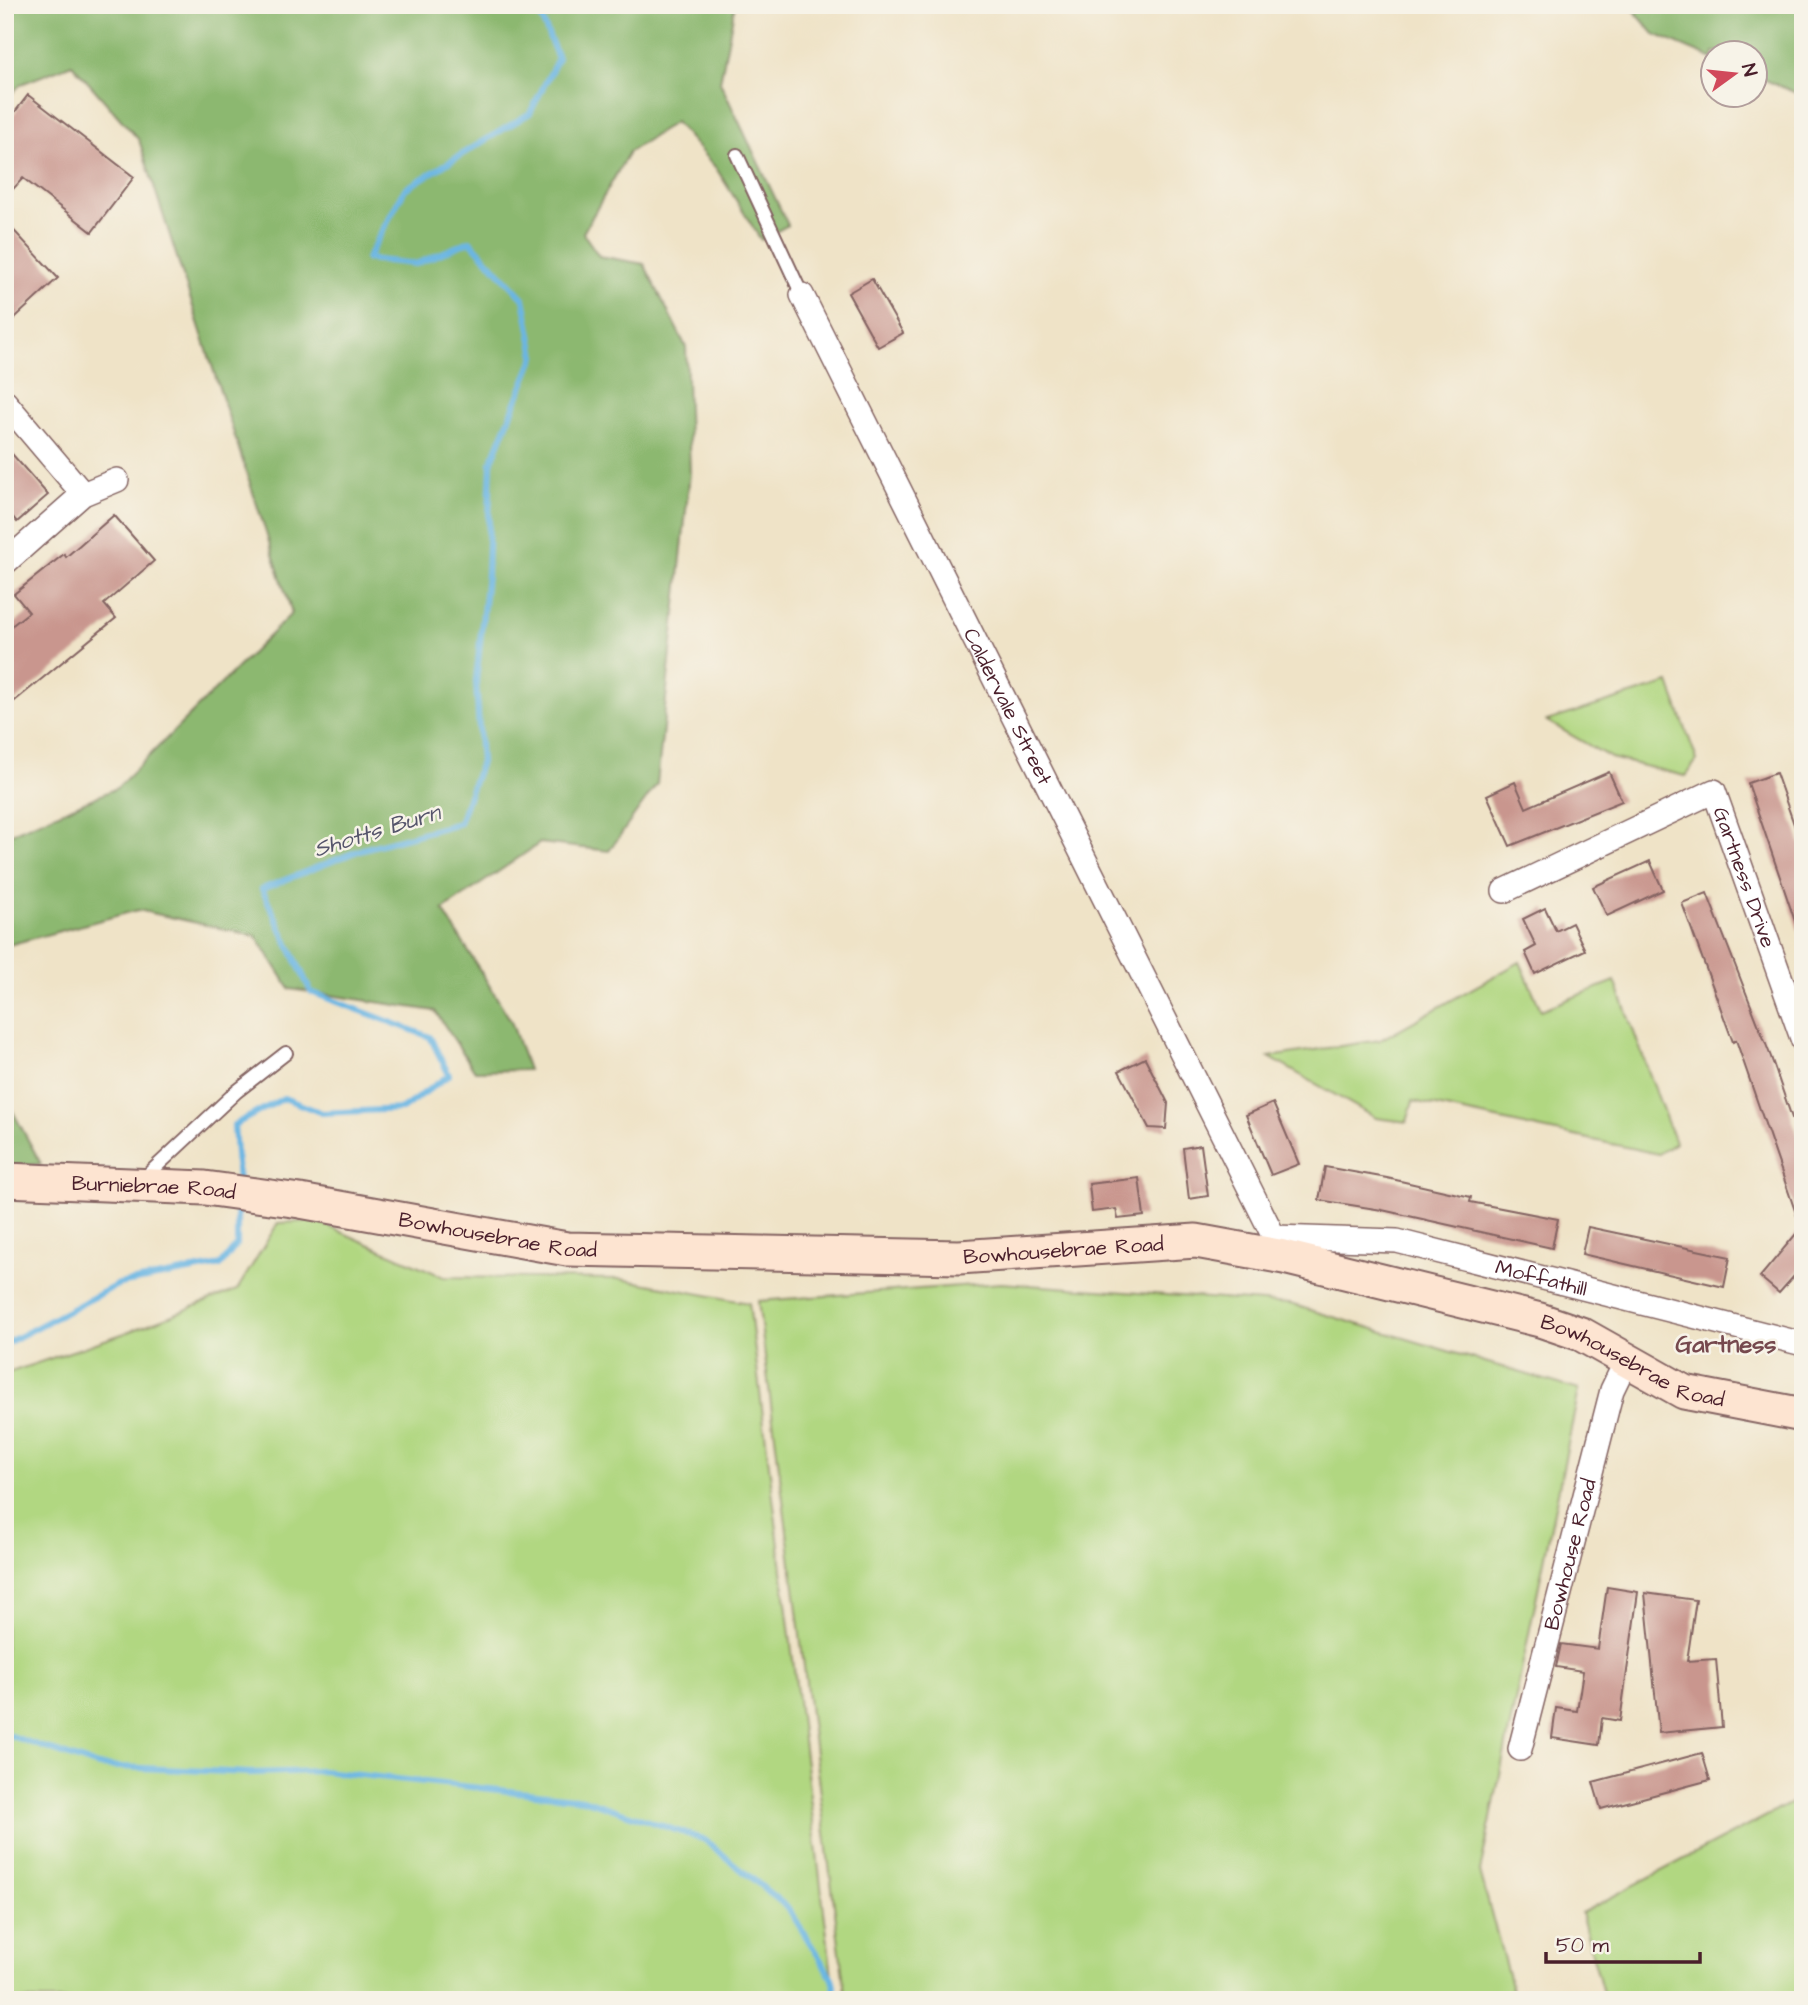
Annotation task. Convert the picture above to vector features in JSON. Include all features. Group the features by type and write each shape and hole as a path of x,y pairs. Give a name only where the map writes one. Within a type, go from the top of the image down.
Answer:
{"street":[{"name":"Caldervale Street","path":"802,295 1280,1247"},
{"path":"5,402 83,494"},
{"path":"5,563 83,494 117,480"},
{"name":"Gartness Drive","path":"1504,891 1714,791 1803,1041"},
{"name":"Burniebrae Road","path":"5,1180 205,1188 300,1200"},
{"name":"Bowhousebrae Road","path":"300,1200 567,1249 959,1257 1196,1241 1280,1247 1581,1334 1685,1392 1803,1415"},
{"name":"Moffathill","path":"1280,1247 1397,1241 1803,1344"},
{"name":"Bowhouse Road","path":"1520,1749 1612,1390 1626,1361"}],"lane":[{"name":"Caldervale Street","path":"737,155 802,295"},
{"path":"136,1185 236,1092 286,1053"}],"green space":[{"path":"5,5 735,5 720,82 788,225 761,240 716,168 675,122 629,152 583,233 599,256 644,264 686,347 690,473 657,784 609,851 540,843 443,910 511,1021 528,1070 475,1071 435,1011 290,989 256,936 138,910 5,946 5,836 117,788 292,613 139,140 72,64 21,84 5,100"},
{"path":"1629,5 1803,5 1803,96 1770,82 1770,38 1700,38 1700,53 1654,34"},
{"path":"1669,683 1697,760 1685,776 1611,758 1547,721"},
{"path":"1520,962 1541,1010 1615,981 1675,1143 1658,1154 1413,1101 1407,1122 1376,1118 1269,1057 1380,1040"},
{"path":"5,1102 12,1110 41,1164 5,1167"},
{"path":"316,1221 444,1277 621,1279 749,1303 835,2000 5,2000 5,1374 131,1331 237,1290 278,1223"},
{"path":"1001,1283 1290,1304 1579,1390 1480,1872 1515,2000 846,2000 758,1301"},
{"path":"1803,1797 1803,2000 1605,2000 1581,1913"}],"building":[{"path":"28,95 134,177 92,232 23,178 5,198 5,125"},
{"path":"5,221 58,278 5,327"},
{"path":"872,279 903,333 878,347 848,293"},
{"path":"5,446 48,495 17,522 5,508"},
{"path":"114,515 154,561 104,604 116,618 5,709 5,631 29,612 14,594 64,554 66,557"},
{"path":"1609,772 1622,801 1510,846 1487,795 1515,782 1526,808"},
{"path":"1776,773 1803,850 1803,935 1800,936 1748,783"},
{"path":"1650,861 1663,890 1607,916 1593,887"},
{"path":"1707,893 1771,1057 1803,1150 1803,1266 1779,1293 1760,1277 1801,1228 1736,1040 1733,1042 1682,903"},
{"path":"1545,908 1556,931 1572,923 1585,950 1535,974 1525,952 1536,946 1523,919"},
{"path":"1145,1058 1168,1103 1166,1129 1149,1128 1119,1071"},
{"path":"1273,1103 1299,1164 1271,1175 1246,1115"},
{"path":"1201,1145 1208,1196 1189,1199 1183,1148"},
{"path":"1325,1167 1387,1178 1471,1197 1470,1202 1558,1219 1552,1248 1382,1210 1319,1200"},
{"path":"1139,1178 1144,1216 1118,1219 1116,1209 1092,1212 1089,1184"},
{"path":"1588,1227 1730,1257 1724,1287 1582,1254"},
{"path":"1607,1587 1638,1592 1620,1721 1602,1718 1599,1745 1552,1738 1556,1708 1577,1711 1583,1671 1556,1667 1561,1644 1598,1649"},
{"path":"1645,1593 1696,1600 1687,1661 1716,1659 1722,1727 1659,1733"},
{"path":"1702,1753 1710,1780 1601,1809 1593,1782"}],"waterway":[{"name":"Shotts Burn","path":"238,1182 234,1125 284,1098 322,1113 402,1109 449,1075 430,1037 311,992 262,889 363,849 459,823 481,762 476,681 487,575 491,463 535,356 524,299 470,241 416,264 367,259 405,189 530,113 558,58 536,5"},
{"name":"Shotts Burn","path":"5,1344 119,1284 221,1265 237,1244 237,1204"},
{"path":"5,1734 98,1766 250,1773 323,1771 583,1799 705,1840 788,1908 832,1978 837,2000"}],"district":[{"name":"Gartness","path":"1726,1345"}]}
